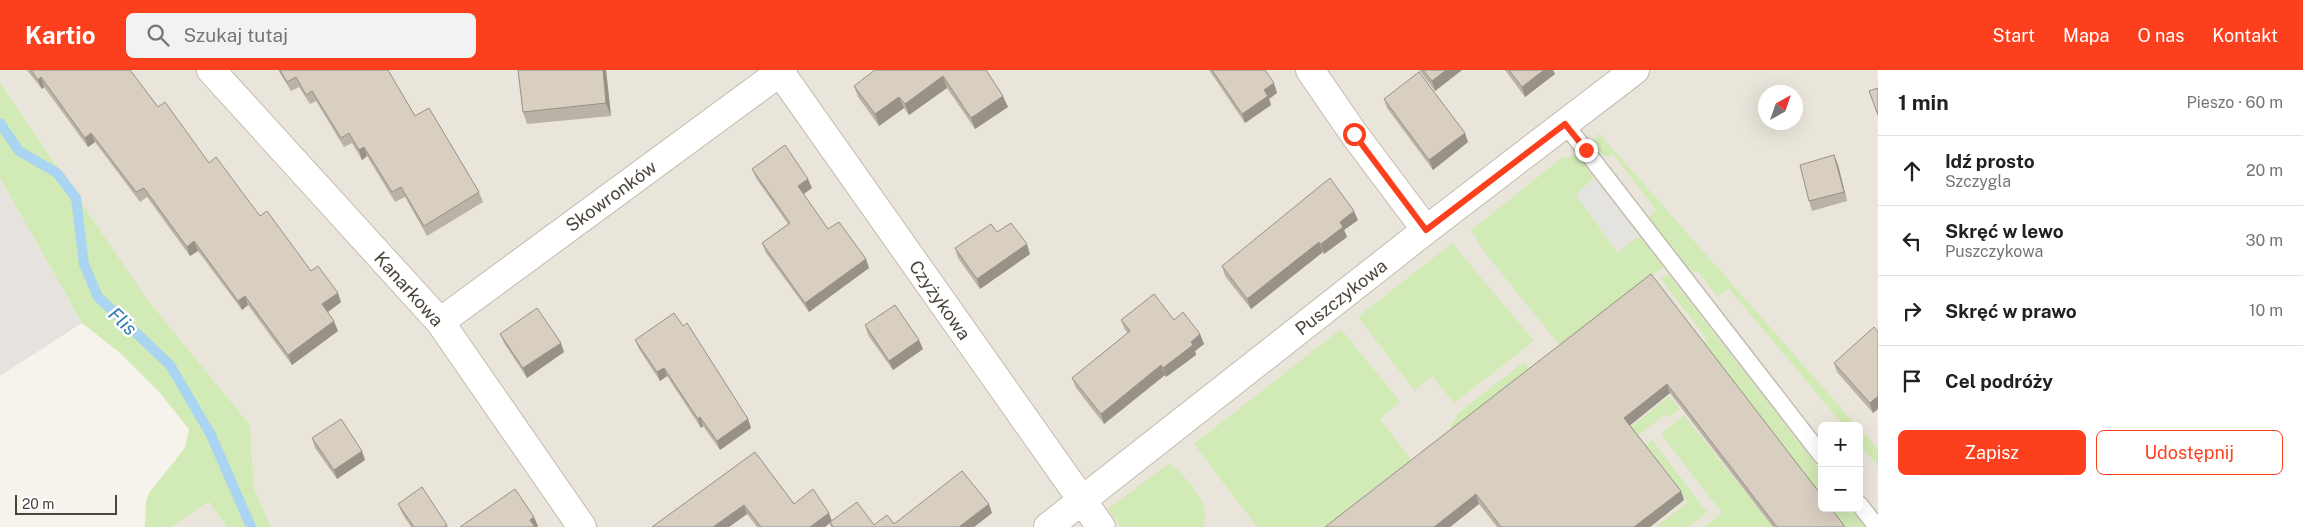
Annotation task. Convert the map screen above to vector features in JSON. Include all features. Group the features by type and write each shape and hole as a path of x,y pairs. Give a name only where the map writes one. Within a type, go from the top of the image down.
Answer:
{"street":[{"name":"Kanarkowa","path":"211,70 440,322 582,527"},
{"path":"1310,70 1354,134 1426,230"},
{"name":"Skowronków","path":"440,322 781,71"},
{"name":"Czyżykowa","path":"781,71 1101,527"},
{"name":"Puszczykowa","path":"1048,527 1426,230 1565,124 1626,72"}],"lane":[{"path":"1565,124 1818,451"},
{"path":"1863,509 1877,527"}],"shaded area":[{"path":"0,70 1878,70 1878,527 271,527 254,488 250,425 147,299 0,83"},
{"path":"0,178 82,323 0,376"},
{"path":"1595,179 1639,236 1618,252 1576,194"},
{"path":"210,502 227,527 171,527"}],"green space":[{"path":"0,83 147,299 250,425 254,488 271,527 227,527 209,502 171,527 145,527 146,502 149,493 185,448 189,429 159,392 120,353 82,323 0,178"},
{"path":"1599,133 1853,422 1841,422 1729,289 1717,296 1698,272 1691,271 1650,220 1650,216 1656,210 1613,154 1605,157 1593,144"},
{"path":"1577,156 1594,178 1576,195 1617,252 1635,238 1641,238 1663,267 1560,346 1486,254 1471,230 1562,158"},
{"path":"1452,243 1534,341 1454,403 1432,376 1415,391 1358,317"},
{"path":"1668,274 1818,467 1818,495 1702,344 1707,339 1661,279"},
{"path":"1341,329 1400,402 1380,419 1413,462 1333,527 1257,527 1194,444"},
{"path":"1524,362 1534,376 1456,436 1450,427 1458,413"},
{"path":"1670,396 1680,409 1669,418 1666,414 1582,478 1582,465"},
{"path":"1684,415 1773,527 1704,527 1722,513 1661,434"},
{"path":"1863,432 1878,449 1878,466 1863,449"},
{"path":"1652,440 1707,512 1688,527 1656,527 1688,502 1654,458 1581,493"},
{"path":"1168,464 1183,476 1202,502 1205,509 1203,527 1121,527 1108,509"},
{"path":"1831,512 1853,512 1865,527 1843,527"}],"building":[{"path":"31,70 130,70 158,107 165,102 209,163 216,157 260,216 267,211 311,271 318,266 338,293 322,304 334,321 288,355 245,296 238,301 194,241 187,247 144,188 136,192 91,133 85,138 41,77 38,80"},
{"path":"280,70 388,70 415,116 429,108 479,192 424,226 401,187 392,192 364,147 359,150 349,133 341,138 312,91 306,95 296,77 287,82"},
{"path":"518,70 603,70 606,103 523,112"},
{"path":"875,70 986,70 1003,96 971,118 943,76 905,104 899,97 875,114 854,86"},
{"path":"1212,70 1265,70 1274,83 1264,90 1268,96 1242,114"},
{"path":"1423,70 1446,70 1432,81"},
{"path":"1509,70 1544,70 1522,87"},
{"path":"1419,72 1465,133 1429,160 1384,99"},
{"path":"1878,88 1878,115 1869,91"},
{"path":"785,145 808,179 798,186 828,229 839,222 866,259 805,303 762,243 790,223 752,169"},
{"path":"1834,155 1844,192 1809,201 1800,165"},
{"path":"1330,178 1354,211 1340,222 1343,227 1321,244 1319,242 1247,299 1222,266"},
{"path":"1011,223 1027,244 977,279 955,248 991,224 997,232"},
{"path":"1651,274 1818,491 1818,512 1834,512 1845,527 1777,527 1667,384 1624,418 1681,491 1634,527 1501,527 1476,494 1434,527 1325,527"},
{"path":"1154,294 1174,320 1183,312 1200,334 1191,342 1193,345 1163,368 1161,365 1101,414 1072,378 1130,331 1121,320"},
{"path":"895,305 919,340 889,361 865,325"},
{"path":"537,308 561,343 523,368 500,334"},
{"path":"674,313 683,326 687,323 748,419 717,441 700,417 698,419 664,368 657,372 635,340"},
{"path":"1874,327 1878,332 1878,396 1870,403 1834,363"},
{"path":"341,419 362,451 334,470 312,438"},
{"path":"755,452 794,504 813,489 829,513 810,527 761,527 744,505 713,527 652,527"},
{"path":"962,471 989,504 959,527 833,527 830,522 857,502 874,525 887,515 894,524"},
{"path":"422,487 447,525 444,527 414,527 398,504"},
{"path":"515,489 534,517 530,520 535,527 460,527"}],"waterway":[{"name":"Flis","path":"0,123 19,151 57,173 76,198 84,264 98,297 170,365 211,435 251,527"}],"route":[{"path":"1354,134 1426,230 1565,124 1586,150"}]}
